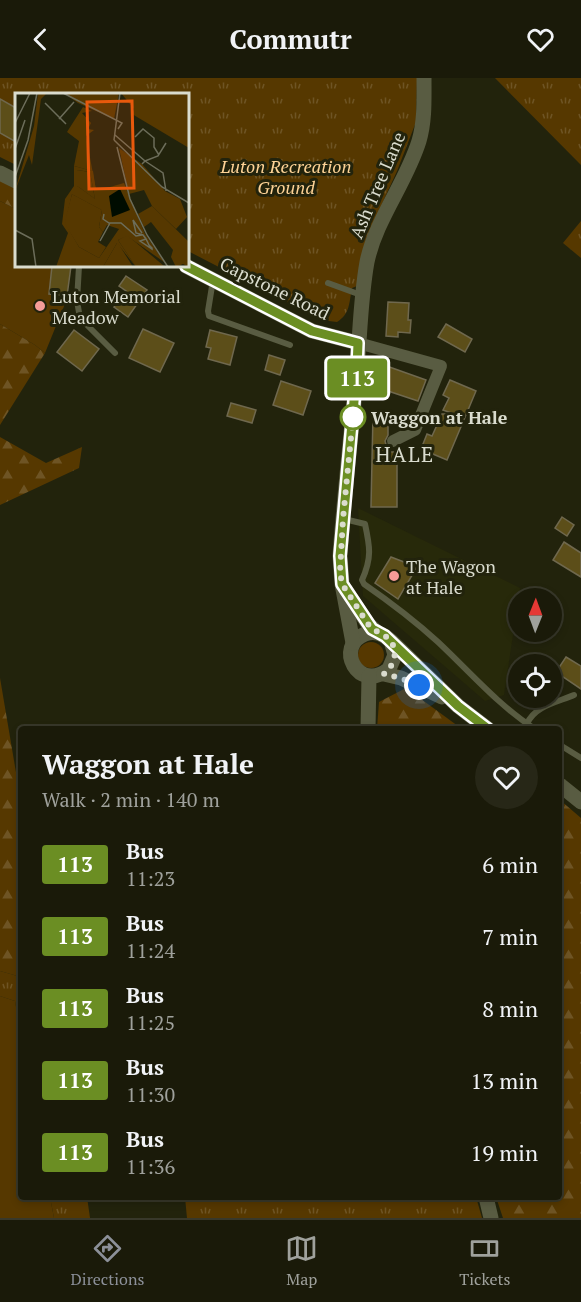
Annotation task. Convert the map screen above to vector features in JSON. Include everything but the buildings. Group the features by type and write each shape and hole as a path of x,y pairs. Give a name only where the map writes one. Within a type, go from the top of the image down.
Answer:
{"street":[{"name":"Ash Tree Lane","path":"358,343 368,260 379,226 419,140 424,109 424,78"},
{"path":"0,173 15,180"},
{"name":"Capstone Road","path":"188,267 312,331 358,343"},
{"path":"393,441 414,430 441,366 358,343 340,556 342,584 353,644 350,657 352,664 362,674 400,678 419,685 458,706"},
{"path":"342,584 368,624 458,706 484,726"},
{"path":"353,644 363,634 384,637 394,648 394,663 376,675 368,726"},
{"path":"562,787 581,802"},
{"path":"487,1200 491,1218"}],"lane":[{"path":"79,267 77,301 80,318 115,353"},
{"path":"213,280 209,316 291,345"},
{"path":"328,283 362,295"},
{"path":"343,519 364,524 370,548 368,568 362,580 364,584 395,605 509,710 530,726"},
{"path":"527,724 530,716 536,711 574,695"},
{"path":"562,746 581,758"}],"shaded area":[{"path":"358,508 520,588 508,588 508,642 512,642 510,654 508,654 504,695 485,701 363,596"}],"green space":[{"name":"Luton Recreation Ground","path":"0,78 417,78 416,122 366,239 357,286 352,288 347,312 337,322 321,320 189,252 189,93 15,93 15,164 0,157"},
{"path":"495,78 581,78 581,165"},
{"path":"0,180 15,187 15,208 0,201"},
{"path":"0,201 15,208 15,267 52,267 49,294 67,299 45,353 0,324"},
{"path":"581,221 581,258 563,243"},
{"path":"0,324 45,353 0,425"},
{"path":"0,437 46,463 82,447 79,468 0,505"},
{"path":"371,642 380,646 384,655 380,664 371,668 362,664 358,655 362,646"},
{"path":"0,678 18,784 18,976 0,971"},
{"path":"406,688 458,726 377,726 379,702"},
{"path":"562,802 581,818 581,1218 503,1218 497,1200 562,1200"},
{"path":"0,971 18,976 18,1018 15,1001 0,996"},
{"path":"0,996 15,1001 18,1018 18,1200 51,1200 54,1218 0,1218"},
{"path":"51,1200 87,1200 90,1218 54,1218"},
{"path":"185,1200 477,1200 482,1218 187,1218"}],"bus line":[{"name":"113","path":"188,267 312,331 358,343 340,556 342,584 372,629 385,636 458,706 484,726"}],"place":[{"name":"Luton Memorial Meadow","path":"40,306"},
{"name":"Waggon at Hale","path":"353,417"},
{"name":"The Wagon at Hale","path":"394,576"}],"district":[{"name":"HALE","path":"405,454"}],"route":[{"path":"353,417 340,556 342,584 372,629 391,641 395,655 394,663 384,674 419,685"}]}
